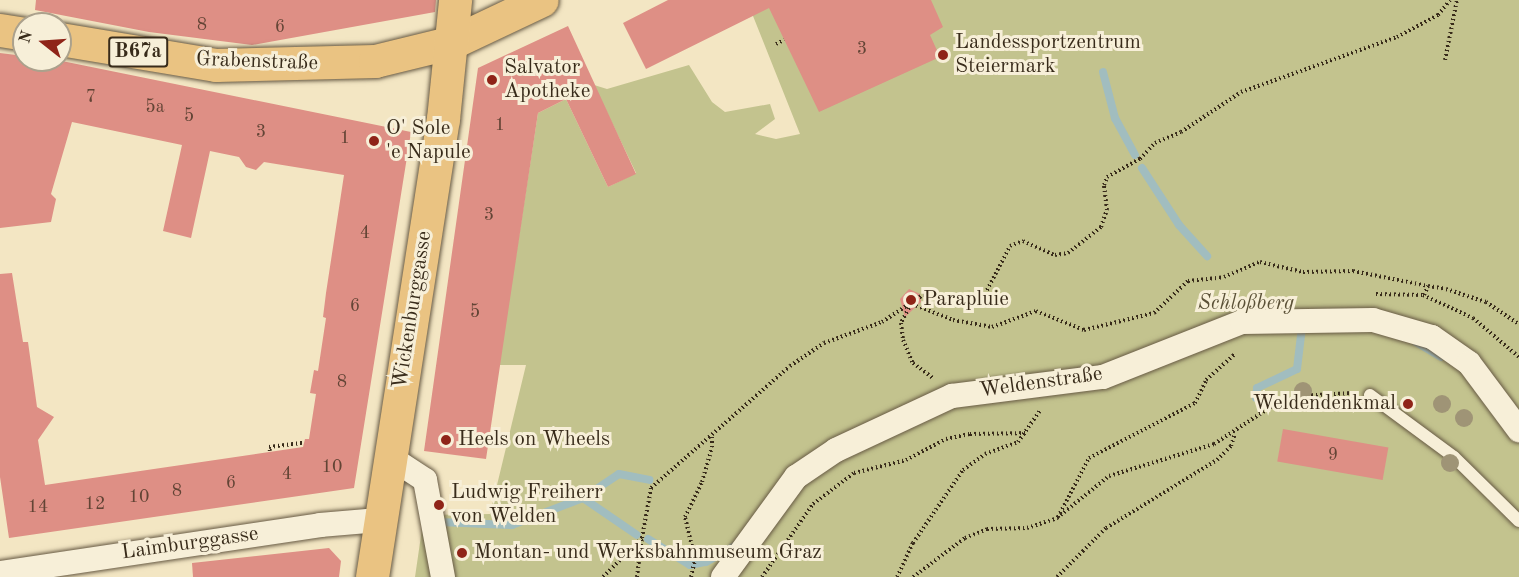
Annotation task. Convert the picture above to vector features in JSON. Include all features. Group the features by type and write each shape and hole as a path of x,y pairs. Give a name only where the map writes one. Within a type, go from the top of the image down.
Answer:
{"main road":[{"name":"Wickenburggasse","path":"372,577 453,42 455,0"},
{"name":"B67a","path":"453,42 542,0"},
{"name":"Grabenstraße","path":"72,41 216,65 375,62 453,42"}],"street":[{"name":"Weldenstraße","path":"723,577 796,477 836,450 951,396 1103,378 1242,322 1373,320 1432,337 1453,348 1469,363 1519,430"},
{"path":"390,457 425,480 443,577"},
{"name":"Laimburggasse","path":"0,573 327,524 380,520"}],"lane":[{"path":"1370,395 1454,458 1519,521"}],"path":[{"path":"637,577 651,488 790,366 824,343 882,322 923,295 973,299 986,294 1010,246 1023,242 1055,255 1068,253 1101,227 1107,210 1107,177 1140,159 1155,142 1181,132 1241,92 1397,37 1438,15 1450,0"},
{"path":"1445,60 1457,0"},
{"path":"776,44 784,40"},
{"path":"911,303 953,320 992,327 1036,311 1084,330 1154,313 1188,281 1224,277 1260,262 1303,272 1353,272 1428,286 1486,302 1519,324"},
{"path":"1428,286 1424,296 1473,318 1519,357"},
{"path":"911,303 901,323 903,340 913,363 948,384 951,396"},
{"path":"1057,518 1089,458 1195,403 1206,380 1240,349"},
{"path":"913,577 942,553 976,534 1027,528 1057,518 1109,476 1164,461 1235,433 1272,406 1298,396 1331,391 1370,395"},
{"path":"762,577 813,504 854,473 906,460 946,439 970,434 1026,433 1018,442 985,454 963,470 913,543 897,577"},
{"path":"1057,577 1106,528 1216,460 1231,446 1235,433"},
{"path":"690,577 694,559 685,517 702,482 712,447 711,435"},
{"path":"270,451 269,447 303,443"},
{"path":"603,577 642,538"}],"green space":[{"name":"Schloßberg","path":"727,0 1519,0 1519,577 415,577 424,515 490,514 526,365 499,365 538,113 566,99 608,187 636,173 594,85 607,89 689,65 712,102 725,112 770,104 775,119 755,134 776,139 800,134 753,16"}],"building":[{"path":"36,0 436,0 435,12 252,45 149,32 72,17 72,12 35,10"},
{"name":"Landessportzentrum Steiermark","path":"668,0 931,0 943,27 930,35 940,57 819,112 769,8 646,69 623,23"},
{"path":"568,26 636,174 608,187 566,99 538,113 486,459 424,451 478,68"},
{"path":"0,53 12,54 12,72 72,72 72,63 411,132 354,488 9,538 0,477 0,274 12,273 23,342 28,342 37,407 54,417 38,440 45,485 303,447 305,439 309,439 316,394 310,393 314,370 318,371 326,318 323,317 326,293 344,175 264,162 256,170 246,167 239,157 210,151 191,238 163,231 182,145 72,122 51,194 56,199 51,222 0,228"},
{"name":"Parapluie","path":"909,289 920,294 921,302 905,317 900,299"},
{"path":"1283,429 1388,448 1383,480 1277,461"},
{"path":"329,548 341,561 339,577 193,577 192,563"}],"waterway":[{"path":"1103,72 1115,118 1135,155"},
{"path":"1142,168 1179,225 1207,256"},
{"path":"1256,398 1257,388 1297,369 1302,327"},
{"path":"1416,342 1441,357"},
{"path":"583,498 619,474 649,480"},
{"path":"439,522 512,525 583,498 637,535"},
{"path":"648,539 690,565 706,562 735,546"}],"place":[{"name":"Landessportzentrum Steiermark","path":"943,55"},
{"name":"Salvator Apotheke","path":"492,80"},
{"name":"O' Sole 'e Napule","path":"374,141"},
{"name":"Parapluie","path":"911,300"},
{"name":"Weldendenkmal","path":"1408,404"},
{"name":"Heels on Wheels","path":"446,440"},
{"name":"Ludwig Freiherr von Welden","path":"439,505"},
{"name":"Montan- und Werksbahnmuseum Graz","path":"462,553"}]}
